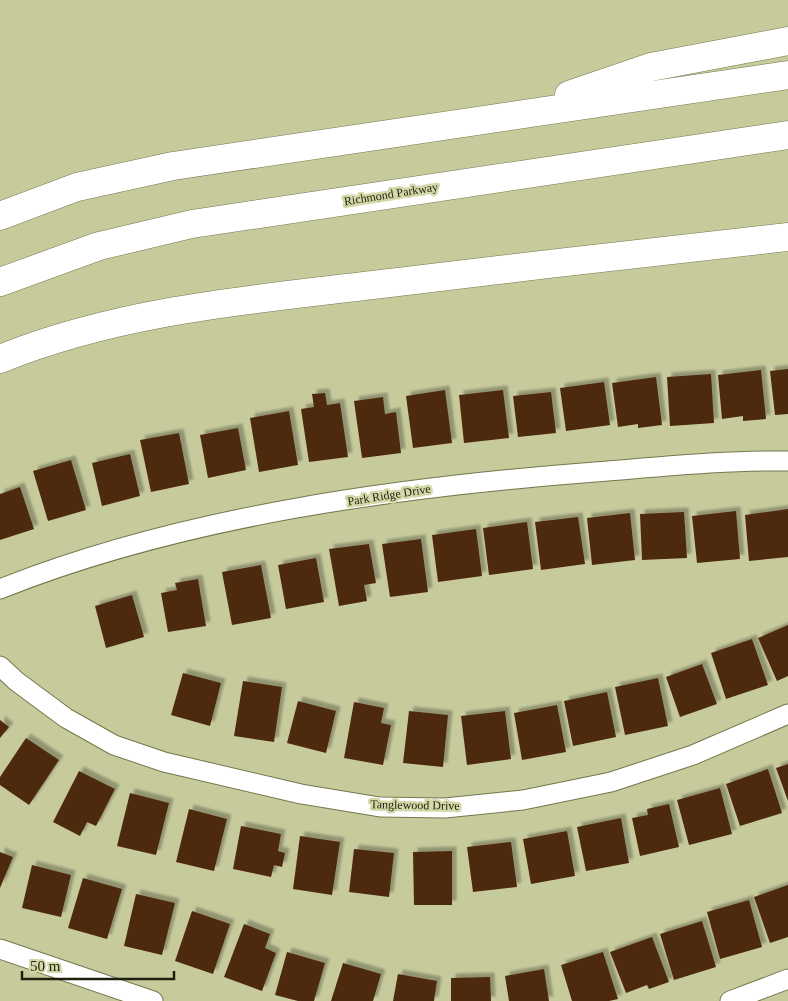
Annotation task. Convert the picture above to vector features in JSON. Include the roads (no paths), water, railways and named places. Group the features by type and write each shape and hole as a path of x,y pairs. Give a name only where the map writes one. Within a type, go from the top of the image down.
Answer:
{"highway":[{"path":"501,118 651,67 788,41"},
{"path":"0,216 77,187 173,166 788,75"},
{"name":"Richmond Parkway","path":"0,282 100,246 192,224 788,135"},
{"path":"0,359 36,344 118,321 236,301 788,237"}],"street":[{"name":"Park Ridge Drive","path":"0,590 48,570 141,543 253,517 399,492 532,477 703,464 788,461"},
{"name":"Tanglewood Drive","path":"0,666 16,682 66,718 114,745 164,762 301,794 380,807 445,808 523,800 611,782 692,755 788,714"},
{"path":"0,949 153,1001"},
{"path":"730,1001 788,979"}]}
